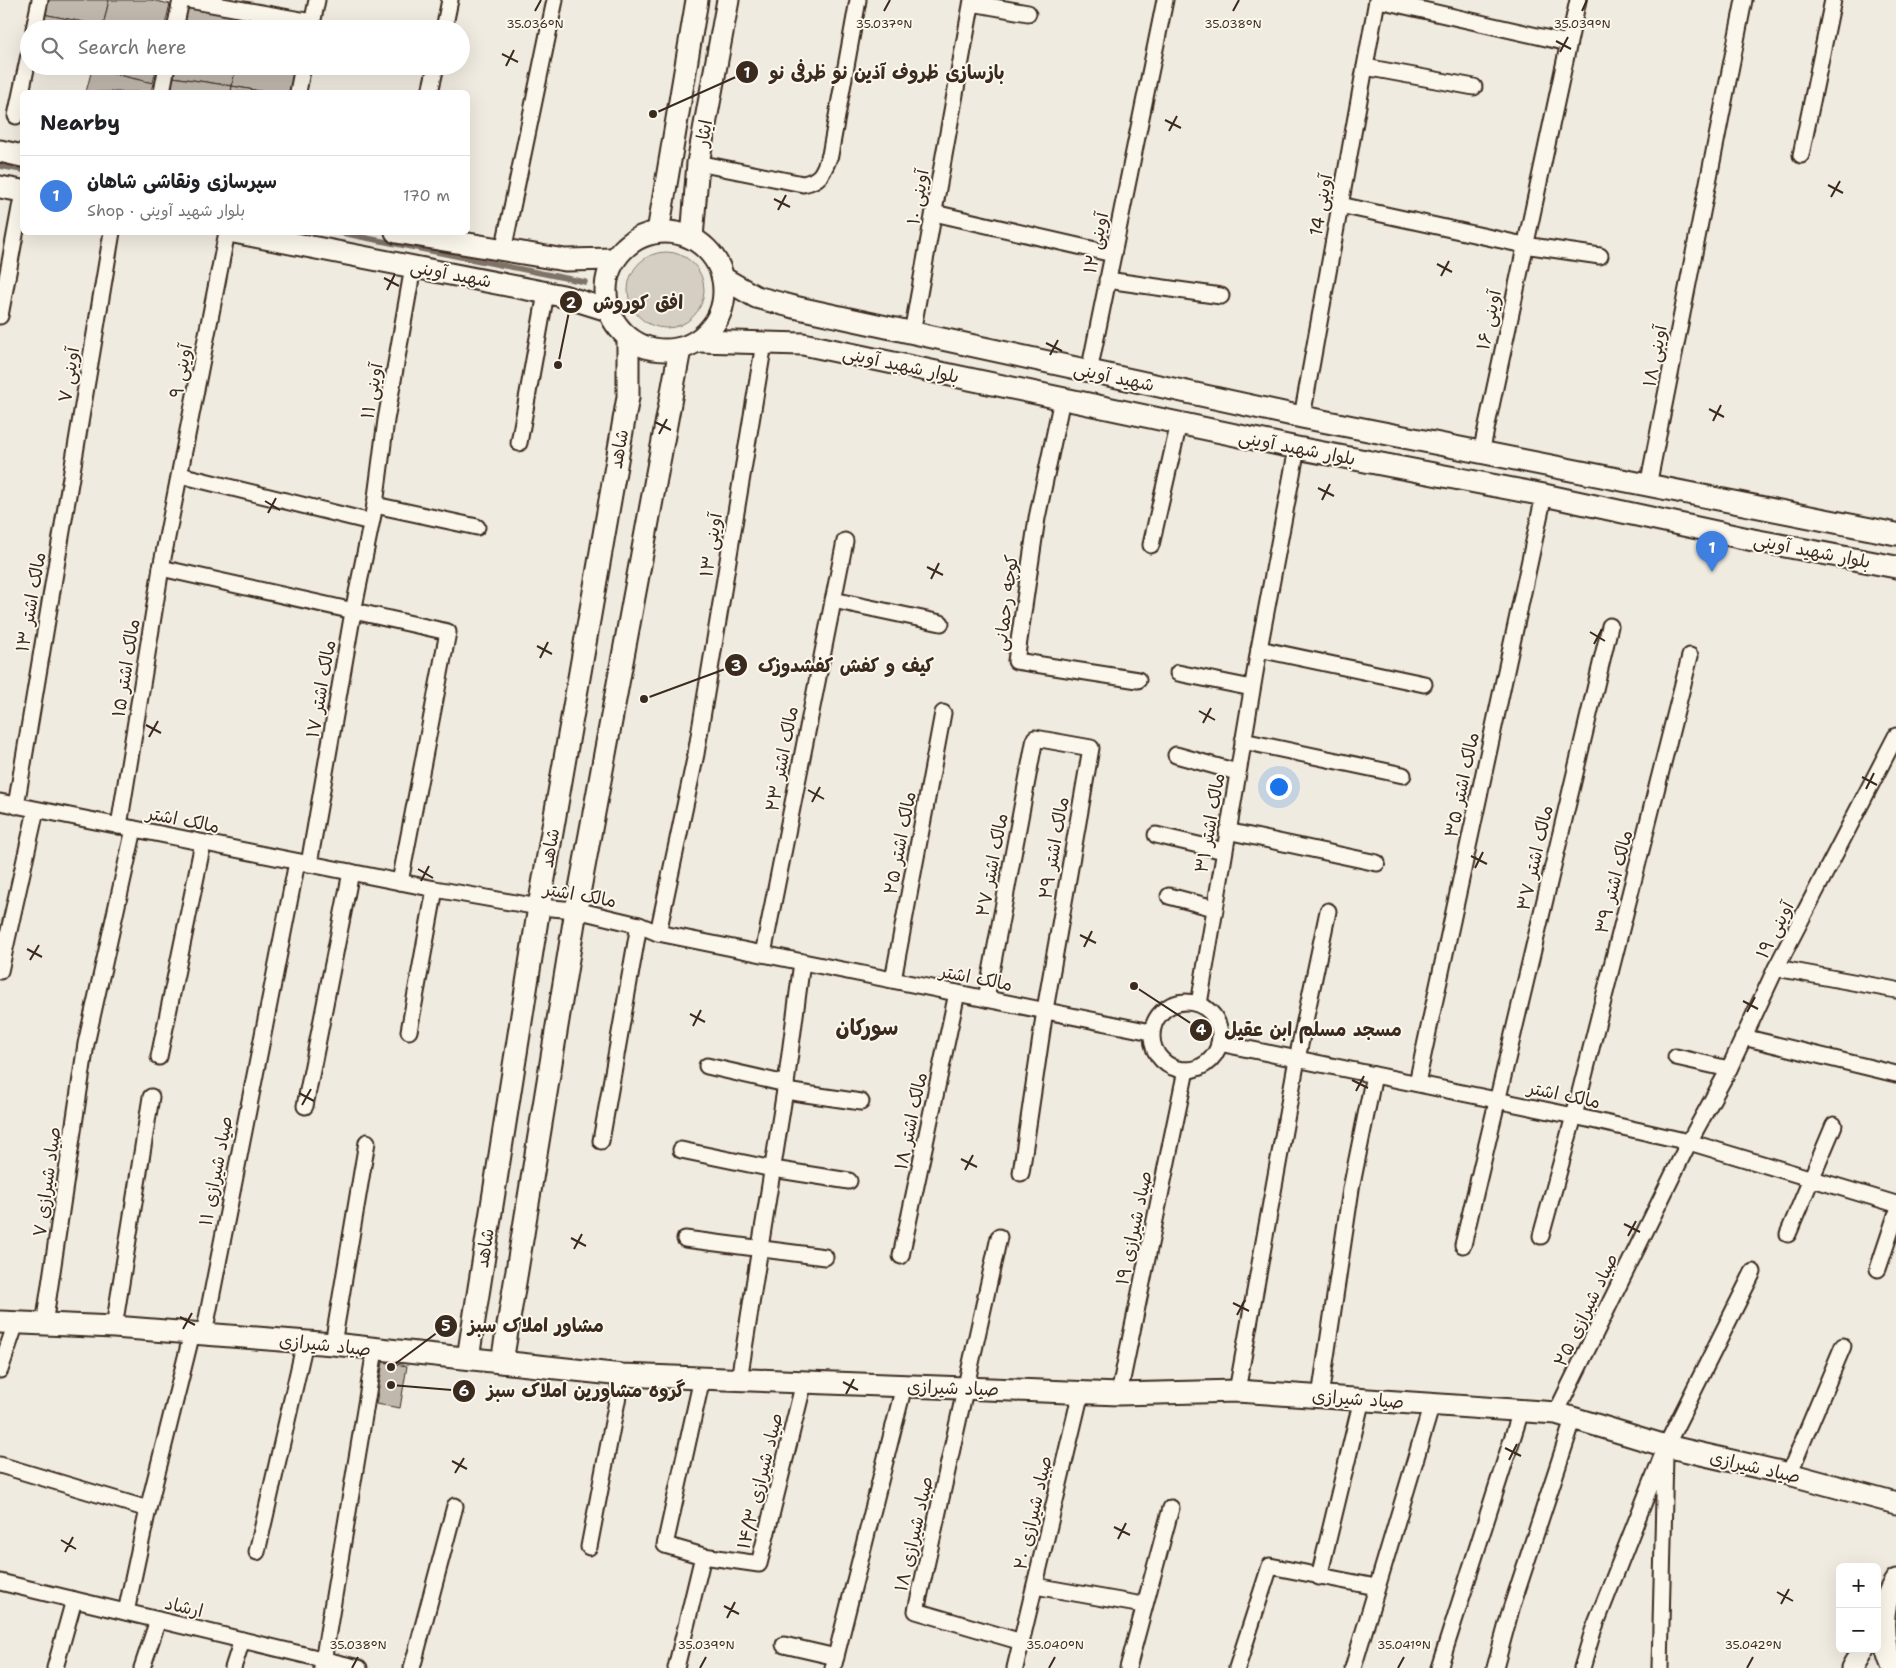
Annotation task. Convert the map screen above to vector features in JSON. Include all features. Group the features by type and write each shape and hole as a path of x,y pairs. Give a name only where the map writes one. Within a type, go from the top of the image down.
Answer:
{"street":[{"path":"36,20 40,0"},
{"path":"177,20 181,0"},
{"path":"189,0 287,20"},
{"path":"313,20 317,0"},
{"path":"503,251 555,0"},
{"name":"ایثار","path":"658,232 697,0"},
{"name":"ایثار","path":"692,238 698,163 728,0"},
{"path":"698,163 803,184 815,182 822,174 830,155 858,0"},
{"name":"۱۲ آوینی","path":"1089,372 1165,0"},
{"path":"1378,0 1568,43"},
{"name":"آوینی 14","path":"1302,417 1378,0"},
{"name":"۱۶ آوینی","path":"1481,453 1534,195 1578,0"},
{"name":"۱۸ آوینی","path":"1648,486 1744,0"},
{"path":"1801,155 1833,0"},
{"path":"972,1 1028,13"},
{"name":"۱۰ آوینی","path":"912,333 972,1"},
{"path":"1365,67 1474,87"},
{"path":"22,90 25,75"},
{"path":"162,90 166,75"},
{"path":"298,90 302,75"},
{"path":"430,90 434,75"},
{"path":"16,116 20,97"},
{"path":"0,151 20,156"},
{"path":"0,187 20,191"},
{"path":"1340,205 1524,245 1600,256"},
{"path":"0,316 20,208"},
{"path":"934,213 1113,254"},
{"path":"658,232 670,232 692,238 706,248 717,261 723,278 724,296 720,314 711,329 689,345 653,350 628,338 616,326 608,310 605,292 608,275 615,259 627,246 641,236 658,232"},
{"name":"۷ آوینی","path":"64,523 112,235"},
{"name":"۹ آوینی","path":"172,517 225,235"},
{"name":"شهید آوینی","path":"249,235 546,292 608,310"},
{"name":"شهید آوینی","path":"411,235 565,260 615,259"},
{"name":"۱۱ آوینی","path":"371,522 386,420 413,267"},
{"name":"شهید آوینی","path":"723,278 756,297 1089,372 1481,453"},
{"path":"1107,280 1221,296"},
{"path":"519,443 546,292"},
{"name":"شاهد","path":"468,1358 539,907 628,396 628,338"},
{"name":"آوینی ۱۳","path":"658,933 696,754 764,343"},
{"name":"بلوار شهید آوینی","path":"689,345 803,344 1297,448 1544,495 1754,540 1896,567"},
{"name":"شاهد","path":"502,1362 576,910 689,345"},
{"name":"کوچه رحمانی","path":"1062,399 1037,518 1016,661 1138,680"},
{"path":"1151,545 1179,423"},
{"name":"مالک اشتر ۳۱","path":"1199,1004 1237,772 1297,448"},
{"name":"بلوار شهید آوینی","path":"1481,453 1896,534"},
{"path":"180,475 371,522"},
{"name":"مالک اشتر ۳۵","path":"1417,1083 1544,495"},
{"path":"374,506 477,527"},
{"name":"مالک اشتر ۱۵","path":"86,1044 127,828 161,568 172,517"},
{"name":"مالک اشتر ۱۷","path":"265,1016 303,863 371,522"},
{"name":"مالک اشتر ۱۳","path":"16,806 64,523"},
{"name":"مالک اشتر ۲۳","path":"763,954 845,541"},
{"path":"161,568 448,632 400,882"},
{"path":"833,600 942,622"},
{"name":"مالک اشتر ۳۷","path":"1463,1245 1610,626"},
{"path":"1259,649 1424,684"},
{"name":"مالک اشتر ۳۹","path":"1542,1236 1690,656"},
{"path":"1178,673 1252,688"},
{"name":"مالک اشتر ۲۵","path":"893,980 943,713"},
{"name":"آوینی ۱۹","path":"1689,1142 1729,1069 1776,968 1896,736"},
{"name":"مالک اشتر ۲۷","path":"986,999 1035,738"},
{"name":"مالک اشتر ۲۹","path":"1035,738 1091,748 1045,1010"},
{"path":"1243,741 1403,775"},
{"path":"1176,755 1237,772"},
{"name":"مالک اشتر","path":"0,802 435,889 539,907 576,910 639,925 658,933 1151,1032"},
{"path":"1,964 36,810"},
{"path":"1228,831 1377,863"},
{"path":"1156,835 1224,851"},
{"path":"159,1057 203,843"},
{"path":"305,1106 351,872"},
{"path":"409,1031 435,889"},
{"path":"1169,896 1214,908"},
{"path":"1237,1391 1297,1059 1328,911"},
{"path":"601,1142 639,925"},
{"path":"739,1380 773,1169 802,962"},
{"path":"1776,968 1896,990"},
{"name":"مالک اشتر ۱۸","path":"901,1256 957,993"},
{"path":"1183,1002 1199,1004 1213,1015 1218,1024 1219,1043 1215,1054 1198,1068 1175,1069 1160,1059 1152,1044 1151,1032 1160,1013 1168,1006 1183,1002"},
{"path":"1021,1172 1045,1010"},
{"name":"صیاد شیرازی ۱۱","path":"126,1612 148,1509 198,1334 265,1016"},
{"path":"1743,1037 1896,1074"},
{"name":"مالک اشتر","path":"1219,1043 1574,1116 1689,1142 1896,1204"},
{"name":"صیاد شیرازی ۷","path":"44,1325 86,1044"},
{"path":"1676,1056 1729,1069"},
{"path":"707,1066 785,1087 861,1102"},
{"name":"صیاد شیرازی ۱۹","path":"1119,1394 1186,1070"},
{"path":"1320,1396 1350,1188 1374,1075"},
{"path":"114,1327 151,1096"},
{"path":"1788,1234 1834,1125"},
{"path":"333,1344 366,1142"},
{"name":"صیاد شیرازی ۲۵","path":"1495,1668 1565,1415 1689,1142"},
{"path":"681,1150 773,1169 849,1181"},
{"path":"1878,1269 1896,1215"},
{"path":"967,1388 999,1237"},
{"path":"685,1239 825,1257"},
{"path":"1582,1668 1592,1631 1666,1446 1753,1272"},
{"path":"0,1370 8,1323"},
{"name":"صیاد شیرازی","path":"8,1323 114,1327 333,1344 622,1375 1119,1394 1237,1391 1565,1415 1666,1446 1789,1474 1896,1503"},
{"path":"257,1552 304,1342"},
{"path":"1789,1474 1843,1346"},
{"path":"323,1664 375,1350"},
{"path":"589,1546 622,1375"},
{"name":"صیاد شیرازی ۱۴/۳","path":"702,1378 665,1545 703,1556 759,1564 804,1382"},
{"path":"784,1645 834,1663 904,1386"},
{"name":"صیاد شیرازی ۱۸","path":"967,1388 916,1611 1022,1642"},
{"name":"صیاد شیرازی ۲۰","path":"1015,1668 1081,1392"},
{"path":"1319,1577 1362,1400"},
{"path":"1353,1668 1432,1404"},
{"path":"1439,1668 1520,1411"},
{"path":"1661,1660 1666,1446"},
{"path":"0,1465 148,1509"},
{"path":"412,1668 455,1506"},
{"path":"1128,1668 1143,1606 1171,1508"},
{"path":"676,1668 703,1556"},
{"path":"1237,1668 1270,1566 1376,1587"},
{"path":"1894,1668 1885,1642 1881,1617 1886,1597 1896,1580"},
{"name":"ارشاد","path":"0,1582 242,1640 323,1664 359,1668"},
{"path":"1035,1586 1143,1606"},
{"path":"55,1668 74,1600"},
{"path":"142,1668 158,1620"},
{"path":"233,1668 242,1640"},
{"path":"1852,1668 1860,1653"}],"shaded area":[{"path":"666,252 680,255 693,263 701,276 704,290 701,304 693,317 680,325 666,328 652,325 639,317 631,304 628,290 631,276 639,263 652,255"}],"building":[{"path":"46,0 109,0 104,20 73,20 43,14"},
{"path":"109,0 151,0 170,4 166,20 104,20"},
{"path":"188,6 245,17 244,20 185,20"},
{"path":"43,14 73,20 42,20"},
{"path":"245,17 261,20 244,20"},
{"path":"90,75 118,75 153,83 151,90 87,90"},
{"path":"118,75 155,75 153,83"},
{"path":"173,75 234,75 232,86 173,77"},
{"path":"234,75 294,75 291,90 254,90 232,86"},
{"path":"173,77 232,86 231,90 171,90"},
{"path":"232,86 254,90 231,90"},
{"path":"383,1362 407,1366 400,1408 376,1404"}],"waterway":[{"path":"0,166 20,170"},
{"path":"352,235 585,282"}],"place":[{"name":"بازسازی ظروف آذین نو ظرفی نو","path":"653,114"},
{"name":"افق کوروش","path":"558,365"},
{"name":"سپرسازی و‌نقاشی شاهان","path":"1712,572"},
{"name":"کیف و کفش کفشدوزک","path":"644,699"},
{"name":"مسجد مسلم ابن عقیل","path":"1134,986"},
{"name":"مشاور املاک سبز","path":"391,1367"},
{"name":"گروه مشاورین املاک سبز","path":"391,1385"}],"district":[{"name":"سورکان","path":"867,1027"}]}
